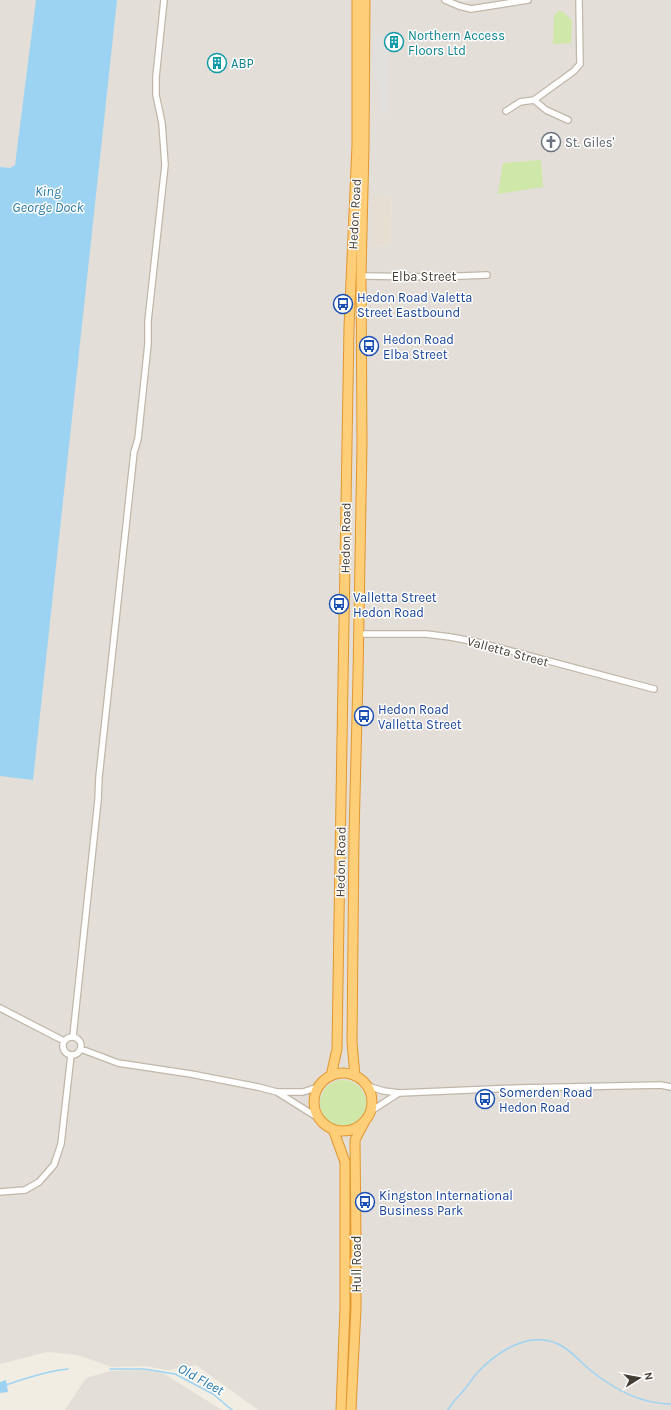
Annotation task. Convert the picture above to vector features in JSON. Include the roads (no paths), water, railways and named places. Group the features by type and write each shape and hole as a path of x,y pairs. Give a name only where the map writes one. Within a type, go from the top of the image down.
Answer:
{"highway":[{"name":"Hedon Road","path":"331,1076 337,1049 349,327 357,145 357,0"},
{"name":"Hedon Road","path":"355,1076 352,1042 354,836 362,422 361,276 364,146 364,0"},
{"path":"339,1074 355,1076 362,1080 367,1086 371,1094 371,1111 365,1121 358,1127 342,1131 333,1129 320,1119 314,1103 315,1095 318,1088 331,1076 339,1074"},
{"name":"Hull Road","path":"351,1410 356,1308 355,1140 365,1121"},
{"name":"Hull Road","path":"333,1129 345,1162 346,1300 341,1410"}],"street":[{"path":"73,1036 98,800 105,716 134,452 138,439 148,344 148,321 165,164 162,123 156,94 156,77 164,0"},
{"path":"445,0 459,6 472,9 528,0"},
{"path":"506,111 520,102 534,100 574,72 580,64 580,0"},
{"path":"534,100 546,110 568,120"},
{"name":"Elba Street","path":"361,276 435,277 487,275"},
{"name":"Valletta Street","path":"359,634 426,634 477,642 654,689"},
{"path":"0,1008 64,1041"},
{"path":"73,1036 80,1041 81,1049 77,1054 71,1055 64,1050 64,1041 68,1037 73,1036"},
{"path":"81,1049 118,1063 191,1074 277,1092 303,1092 318,1088"},
{"path":"0,1192 25,1190 39,1182 54,1165 61,1144 71,1055"},
{"path":"367,1086 384,1091 400,1093 661,1085 671,1087"},
{"path":"277,1092 320,1119"},
{"path":"371,1111 400,1093"}],"water":[{"name":"King George Dock","path":"36,0 117,0 33,780 0,776 0,167 10,168 15,165"},
{"path":"6,1380 8,1392 0,1393 0,1382"}],"waterway":[{"name":"Old Fleet","path":"448,1410 476,1374 486,1364 504,1350 515,1345 536,1340 547,1341 562,1346 598,1376 627,1394 648,1401 671,1404"},
{"name":"Old Fleet","path":"6,1385 44,1373 68,1369"},
{"name":"Old Fleet","path":"110,1369 144,1369 175,1374 213,1394 232,1410"}],"place":[{"name":"Northern Access Floors Ltd","path":"394,42"},
{"name":"ABP","path":"217,63"},
{"name":"St. Giles'","path":"551,142"},
{"name":"Hedon Road Valetta Street Eastbound","path":"343,304"},
{"name":"Hedon Road Elba Street","path":"369,346"},
{"name":"Valletta Street Hedon Road","path":"339,604"},
{"name":"Hedon Road Valletta Street","path":"364,716"},
{"name":"Somerden Road Hedon Road","path":"485,1099"},
{"name":"Kingston International Business Park","path":"365,1202"}]}
